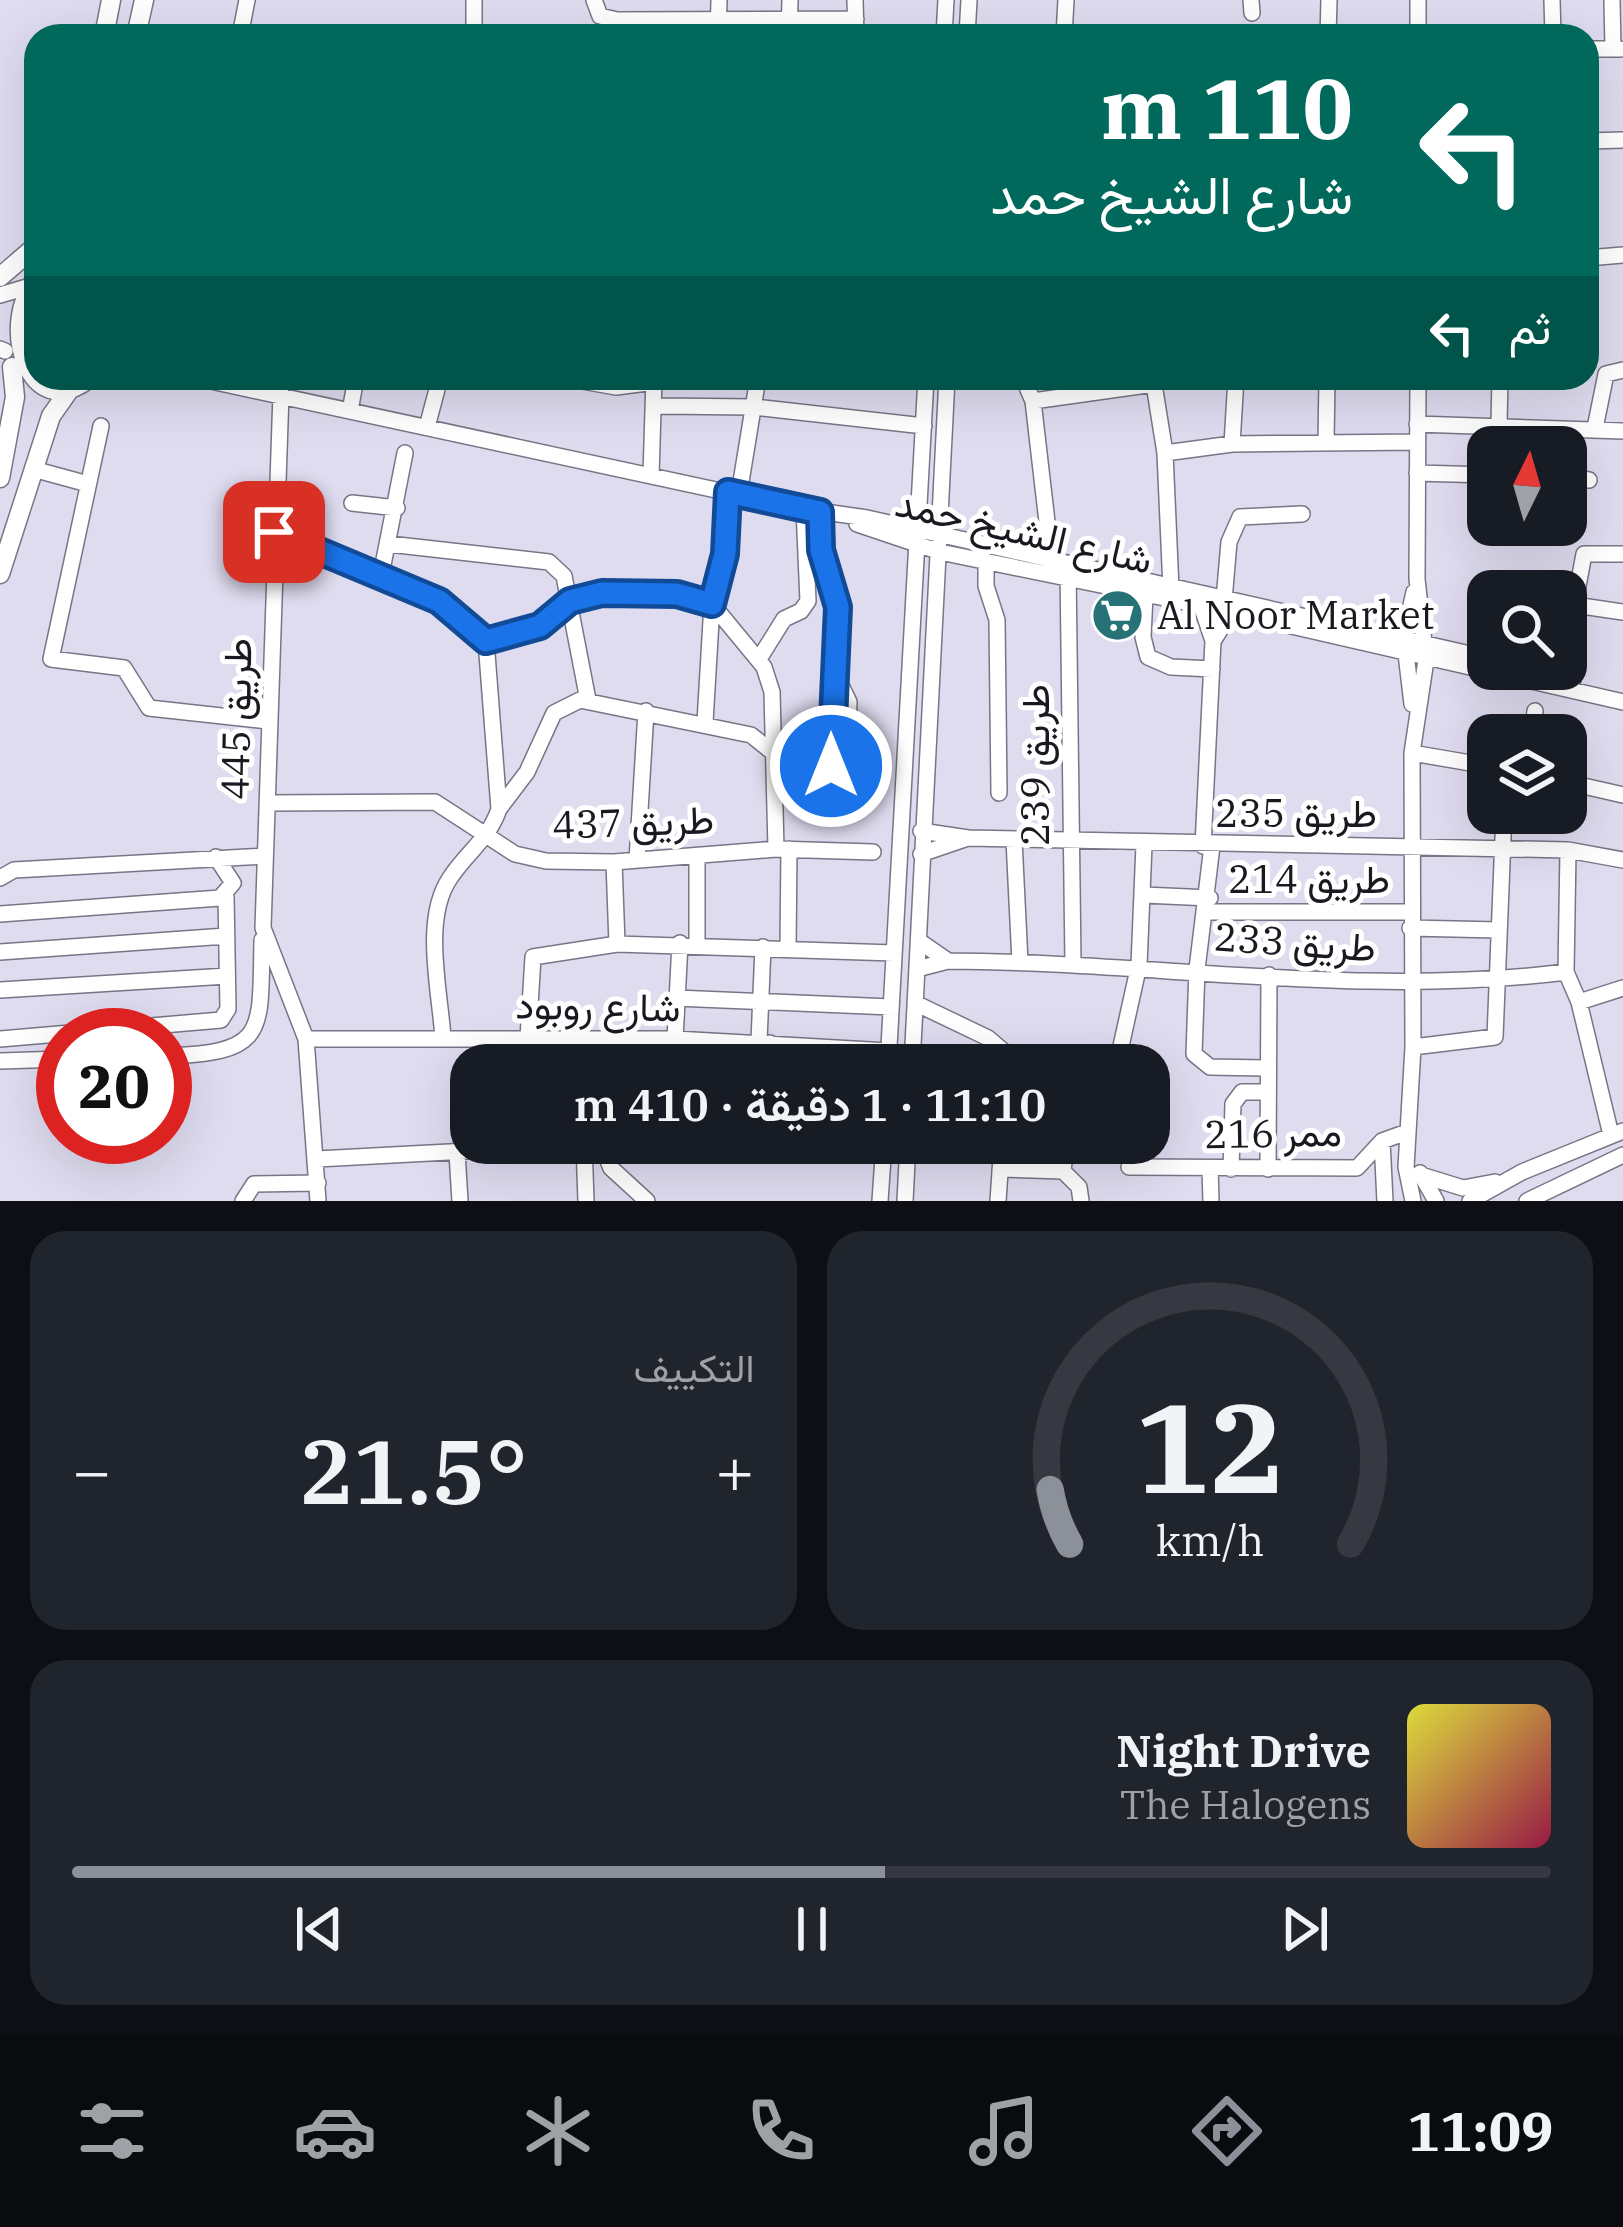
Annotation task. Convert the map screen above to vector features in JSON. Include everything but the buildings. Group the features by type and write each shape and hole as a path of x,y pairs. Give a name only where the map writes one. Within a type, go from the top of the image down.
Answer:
{"main road":[{"path":"0,277 24,256"},
{"path":"0,478 15,397 6,356 8,316 24,296"},
{"path":"0,574 51,416 69,390"}],"street":[{"path":"659,0 659,20"},
{"path":"1612,0 1618,49"},
{"path":"597,8 688,24"},
{"path":"1595,428 1602,381 1606,374 1623,370"},
{"name":"شارع الشيخ حمد","path":"244,390 280,393 819,512 1145,595 1623,702"},
{"name":"شارع الشيخ حمد","path":"276,390 280,393"},
{"path":"350,411 354,390"},
{"path":"427,427 437,390"},
{"path":"651,475 655,390"},
{"path":"705,722 712,604 756,390"},
{"path":"889,1044 925,390"},
{"path":"913,1044 946,390"},
{"name":"طريق 239","path":"1029,390 1059,570 1073,964"},
{"path":"1033,401 1099,390"},
{"path":"1154,390 1165,453 1171,589"},
{"path":"1232,444 1235,390"},
{"path":"1326,443 1327,390"},
{"path":"1413,1201 1409,846 1414,713 1426,660 1417,579 1418,390"},
{"path":"1499,424 1500,390"},
{"name":"طريق 445","path":"280,393 263,928 306,1039 318,1192"},
{"path":"657,406 754,406 924,425"},
{"path":"1165,453 1232,444 1326,443 1499,424 1623,431"},
{"path":"101,427 50,659 124,668 149,708 268,721"},
{"path":"381,575 405,453"},
{"path":"33,469 88,484"},
{"path":"1418,472 1467,474"},
{"path":"352,503 397,508"},
{"path":"759,659 784,619 806,607 819,512"},
{"path":"819,512 821,550 838,607 830,760 838,771 847,762 849,702 837,681"},
{"path":"1224,600 1229,542 1240,517 1302,514"},
{"path":"274,532 439,601 486,641 499,809"},
{"name":"شارع الشيخ حمد","path":"940,543 986,561 1171,589 1467,653"},
{"path":"389,544 549,562 564,576 588,700"},
{"path":"1579,570 1592,550 1623,554"},
{"path":"986,561 998,637 999,793"},
{"path":"1414,713 1404,637 1417,579"},
{"path":"486,641 540,626 570,601 634,593 677,594 712,604 759,659 776,717 788,948"},
{"path":"1145,595 1148,657 1172,667 1212,668"},
{"path":"1201,605 1213,641 1209,905 1197,969 1196,1060 1210,1067 1264,1068"},
{"path":"1587,606 1623,612"},
{"path":"1213,641 1224,624 1241,614"},
{"path":"1587,681 1623,692"},
{"path":"443,1038 438,907 448,881 490,836 499,809 527,772 554,712 564,704 588,700 646,710 751,735 776,755"},
{"path":"637,860 646,710"},
{"path":"751,735 776,717"},
{"path":"1412,753 1467,762"},
{"path":"494,759 503,769 527,772"},
{"path":"1587,787 1623,795"},
{"name":"طريق 437","path":"268,803 435,802 514,854 546,861 614,862 783,849 874,852 899,844"},
{"name":"طريق 235","path":"922,831 968,838 1144,845 1568,850 1623,860"},
{"path":"1412,1047 1495,1037 1502,834"},
{"name":"طريق 235","path":"921,854 968,838"},
{"path":"1015,840 1020,962"},
{"path":"1121,1044 1139,965 1144,845"},
{"path":"1470,1201 1617,1133 1580,1002 1566,972 1568,850"},
{"path":"874,852 898,869"},
{"path":"0,878 14,870 264,856"},
{"path":"685,1044 676,998 688,944 697,856"},
{"path":"0,1039 221,1020 228,1009 226,896 231,874 216,857"},
{"path":"614,862 617,944"},
{"name":"طريق 214","path":"1144,895 1498,930"},
{"path":"0,914 226,896"},
{"path":"192,1055 233,1049 254,1030 263,928"},
{"path":"0,952 226,936"},
{"path":"919,940 948,961"},
{"path":"528,1038 533,957 546,951 688,944 894,952"},
{"path":"764,947 764,1042"},
{"name":"طريق 233","path":"917,969 948,961 1139,965 1411,982 1497,981 1566,972"},
{"path":"0,989 227,976"},
{"path":"1268,1169 1264,1068 1269,976"},
{"path":"1580,1002 1623,988"},
{"path":"676,998 891,1007"},
{"path":"915,1003 994,1044"},
{"path":"610,1038 610,1044"},
{"name":"شارع روبود","path":"306,1039 610,1038 780,1044"},
{"path":"0,1061 36,1060"},
{"path":"1231,1169 1233,1104 1242,1092 1265,1092"},
{"path":"1382,1141 1385,1201"},
{"name":"ممر 216","path":"1129,1167 1357,1168 1382,1141 1410,1156"},
{"path":"317,1159 450,1153"},
{"path":"1527,1201 1623,1155"},
{"path":"1410,1156 1462,1188 1510,1179"},
{"path":"1400,1201 1410,1156"},
{"path":"1410,1156 1436,1201"},
{"path":"458,1164 460,1201"},
{"path":"585,1164 586,1201"},
{"path":"609,1164 646,1201"},
{"path":"880,1201 882,1164"},
{"path":"904,1201 907,1164"},
{"path":"998,1201 1000,1164"},
{"path":"1063,1171 1064,1164"},
{"path":"1210,1168 1211,1201"},
{"path":"1000,1169 1063,1171 1078,1187 1082,1201"},
{"path":"242,1201 254,1184 318,1192"}],"place":[{"name":"Al Noor Market","path":"1118,615"}],"route":[{"path":"274,532 439,601 486,641 540,626 570,601 602,593 677,594 712,604 725,554 728,492 820,512 821,550 838,607 831,766"}]}
